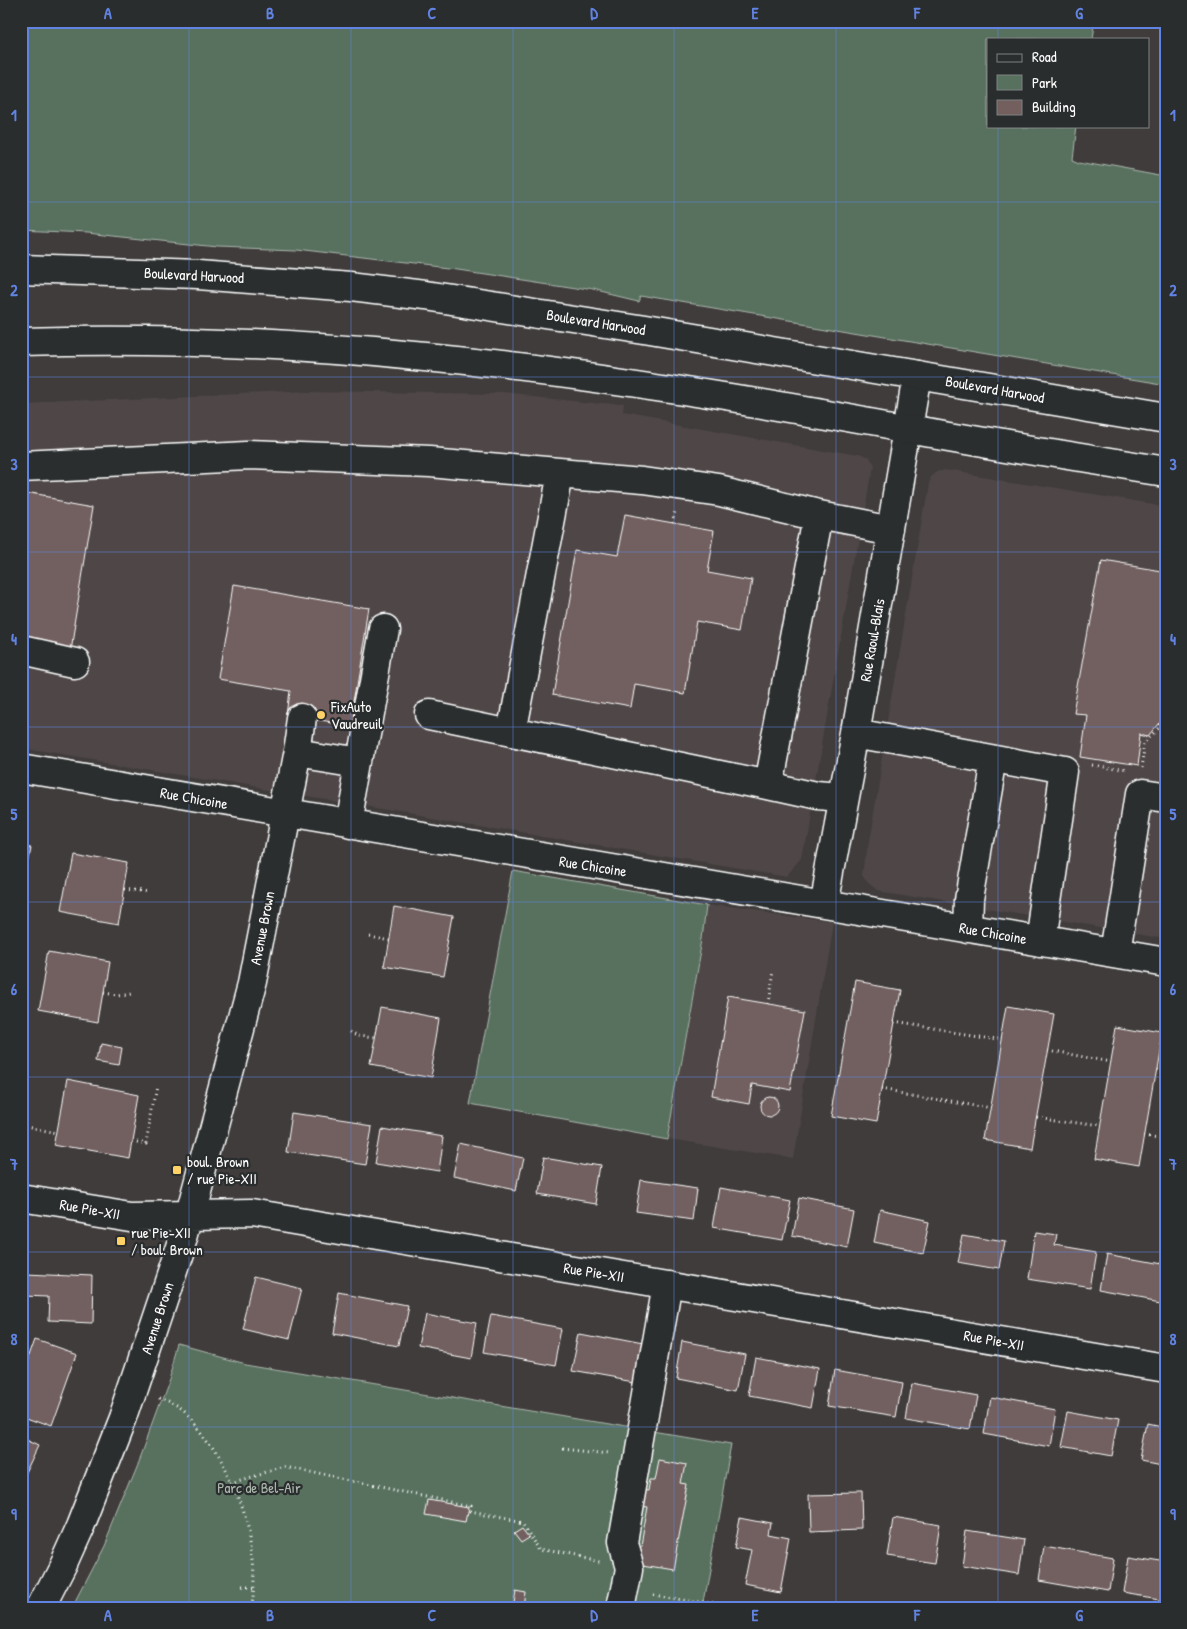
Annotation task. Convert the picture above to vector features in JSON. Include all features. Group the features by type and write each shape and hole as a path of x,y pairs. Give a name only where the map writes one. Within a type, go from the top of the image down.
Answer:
{"main road":[{"name":"Boulevard Harwood","path":"21,268 198,275 426,296 644,330 1166,418"},
{"path":"21,342 126,340 195,342 417,356 631,382 1166,472"},
{"name":"Rue Raoul-Blais","path":"824,904 856,733 917,376"},
{"path":"21,466 249,455 429,462 642,480 719,491 818,515 891,529"},
{"path":"511,732 560,474"},
{"path":"768,785 818,515"},
{"path":"348,824 383,629"},
{"path":"21,650 75,662"},
{"path":"429,715 818,796 844,798"},
{"name":"Avenue Brown","path":"41,1608 81,1525 123,1418 140,1372 190,1215 220,1096 252,983 302,718"},
{"path":"856,733 1065,772 1040,941"},
{"path":"297,752 360,762"},
{"path":"968,929 969,899 993,759"},
{"name":"Rue Chicoine","path":"21,768 1166,962"},
{"path":"1115,954 1140,794 1166,798"},
{"name":"Rue Pie-XII","path":"21,1198 132,1216 252,1214 1166,1369"},
{"path":"621,1608 629,1567 622,1543 667,1284"}],"path":[{"path":"1140,774 1146,742 1166,722"},
{"path":"1087,764 1132,772"},
{"path":"124,890 149,893"},
{"path":"368,934 389,938"},
{"path":"768,1004 773,970"},
{"path":"103,992 116,994 130,992"},
{"path":"894,1023 1002,1040"},
{"path":"351,1031 359,1036 377,1038"},
{"path":"1047,1050 1111,1062"},
{"path":"1156,1069 1166,1071"},
{"path":"131,1141 146,1144 156,1086"},
{"path":"882,1088 991,1108"},
{"path":"1036,1117 1099,1126"},
{"path":"21,1124 59,1131"},
{"path":"1144,1134 1166,1137"},
{"path":"157,1398 186,1415 197,1426 219,1458 232,1482 243,1510 252,1547 255,1573 252,1608"},
{"path":"562,1448 636,1456"},
{"path":"232,1482 285,1467 471,1506 470,1511 523,1522 541,1549 629,1567"},
{"path":"242,1587 254,1587"},
{"path":"667,1596 733,1608"}],"shaded area":[{"path":"308,391 504,394 623,406 622,415 858,456 866,460 870,468 868,481 802,860 787,877 21,748 21,404"},
{"path":"946,470 1166,506 1166,939 878,891 869,884 864,876 868,841 928,483 937,472"},
{"path":"707,905 832,922 793,1159 668,1139 703,939"}],"green space":[{"path":"21,21 1094,21 1091,38 987,38 987,128 1076,128 1072,157 1079,160 1166,176 1166,384 641,296 639,301 593,290 456,269 296,250 217,247 86,233 21,230"},
{"path":"513,871 707,905 703,939 667,1139 470,1103"},
{"name":"Parc de Bel-Air","path":"179,1345 245,1363 731,1445 702,1608 72,1608 104,1546 138,1463 169,1379"}],"building":[{"path":"21,492 94,505 70,650 21,637"},
{"path":"625,515 714,531 707,570 751,578 742,630 697,622 685,693 634,684 630,709 552,695 577,550 617,557"},
{"path":"1101,560 1166,571 1166,722 1163,726 1159,724 1150,735 1141,733 1137,766 1080,757 1086,715 1073,714"},
{"path":"234,586 369,609 350,726 288,716 291,691 218,679"},
{"path":"21,844 32,845 28,864 21,863"},
{"path":"71,853 129,863 119,923 60,912"},
{"path":"394,906 454,917 443,977 384,967"},
{"path":"49,951 108,962 98,1022 38,1011"},
{"path":"855,982 900,990 876,1124 831,1116"},
{"path":"728,997 805,1010 790,1092 752,1085 749,1104 711,1097"},
{"path":"1008,1006 1054,1014 1030,1148 985,1140"},
{"path":"382,1007 441,1018 431,1078 371,1067"},
{"path":"1117,1025 1162,1033 1139,1167 1094,1159"},
{"path":"101,1043 122,1047 119,1065 98,1061"},
{"path":"68,1081 139,1095 128,1158 56,1145"},
{"path":"765,1097 773,1097 778,1102 776,1113 765,1115 760,1110 760,1102"},
{"path":"294,1112 372,1124 365,1164 288,1152"},
{"path":"382,1126 442,1136 437,1172 376,1162"},
{"path":"461,1144 523,1158 516,1191 454,1178"},
{"path":"543,1157 602,1167 596,1204 537,1194"},
{"path":"641,1180 698,1188 694,1221 636,1213"},
{"path":"721,1187 790,1200 782,1240 714,1228"},
{"path":"799,1198 854,1209 847,1247 792,1236"},
{"path":"880,1210 930,1221 923,1253 874,1243"},
{"path":"1034,1231 1056,1234 1054,1245 1096,1252 1090,1289 1027,1279"},
{"path":"964,1234 1004,1241 999,1270 958,1263"},
{"path":"1107,1254 1166,1265 1166,1302 1101,1290"},
{"path":"27,1272 92,1275 91,1324 48,1322 49,1296 26,1295"},
{"path":"256,1277 302,1288 289,1340 243,1329"},
{"path":"339,1293 407,1306 399,1346 332,1333"},
{"path":"425,1313 477,1323 471,1358 418,1348"},
{"path":"491,1316 563,1329 556,1365 484,1352"},
{"path":"581,1332 643,1344 636,1382 573,1371"},
{"path":"37,1339 77,1353 51,1426 21,1415 21,1378 24,1375"},
{"path":"682,1342 745,1354 738,1390 676,1378"},
{"path":"756,1357 820,1369 813,1408 749,1396"},
{"path":"835,1370 902,1382 896,1417 829,1406"},
{"path":"912,1383 976,1395 970,1429 906,1418"},
{"path":"990,1397 1055,1409 1049,1446 984,1434"},
{"path":"1068,1411 1118,1420 1111,1456 1061,1447"},
{"path":"1148,1424 1166,1428 1166,1465 1141,1460"},
{"path":"21,1436 40,1445 21,1485"},
{"path":"660,1458 687,1463 683,1484 689,1485 673,1569 637,1563 647,1507 639,1506 642,1489 649,1490 651,1478 656,1478"},
{"path":"861,1493 862,1530 809,1532 808,1494"},
{"path":"429,1500 469,1507 466,1521 426,1514"},
{"path":"742,1517 773,1523 771,1534 791,1538 781,1592 745,1585 752,1550 736,1547"},
{"path":"893,1517 941,1525 935,1563 887,1556"},
{"path":"522,1525 529,1534 521,1539 514,1530"},
{"path":"967,1531 1024,1540 1019,1575 962,1566"},
{"path":"1044,1546 1113,1558 1108,1592 1039,1580"},
{"path":"1128,1556 1166,1562 1166,1600 1122,1593"},
{"path":"515,1590 526,1592 524,1608 512,1608"}],"place":[{"name":"FixAuto Vaudreuil","path":"321,715"},
{"name":"boul. Brown / rue Pie-XII","path":"177,1170"},
{"name":"rue Pie-XII / boul. Brown","path":"121,1241"}]}
